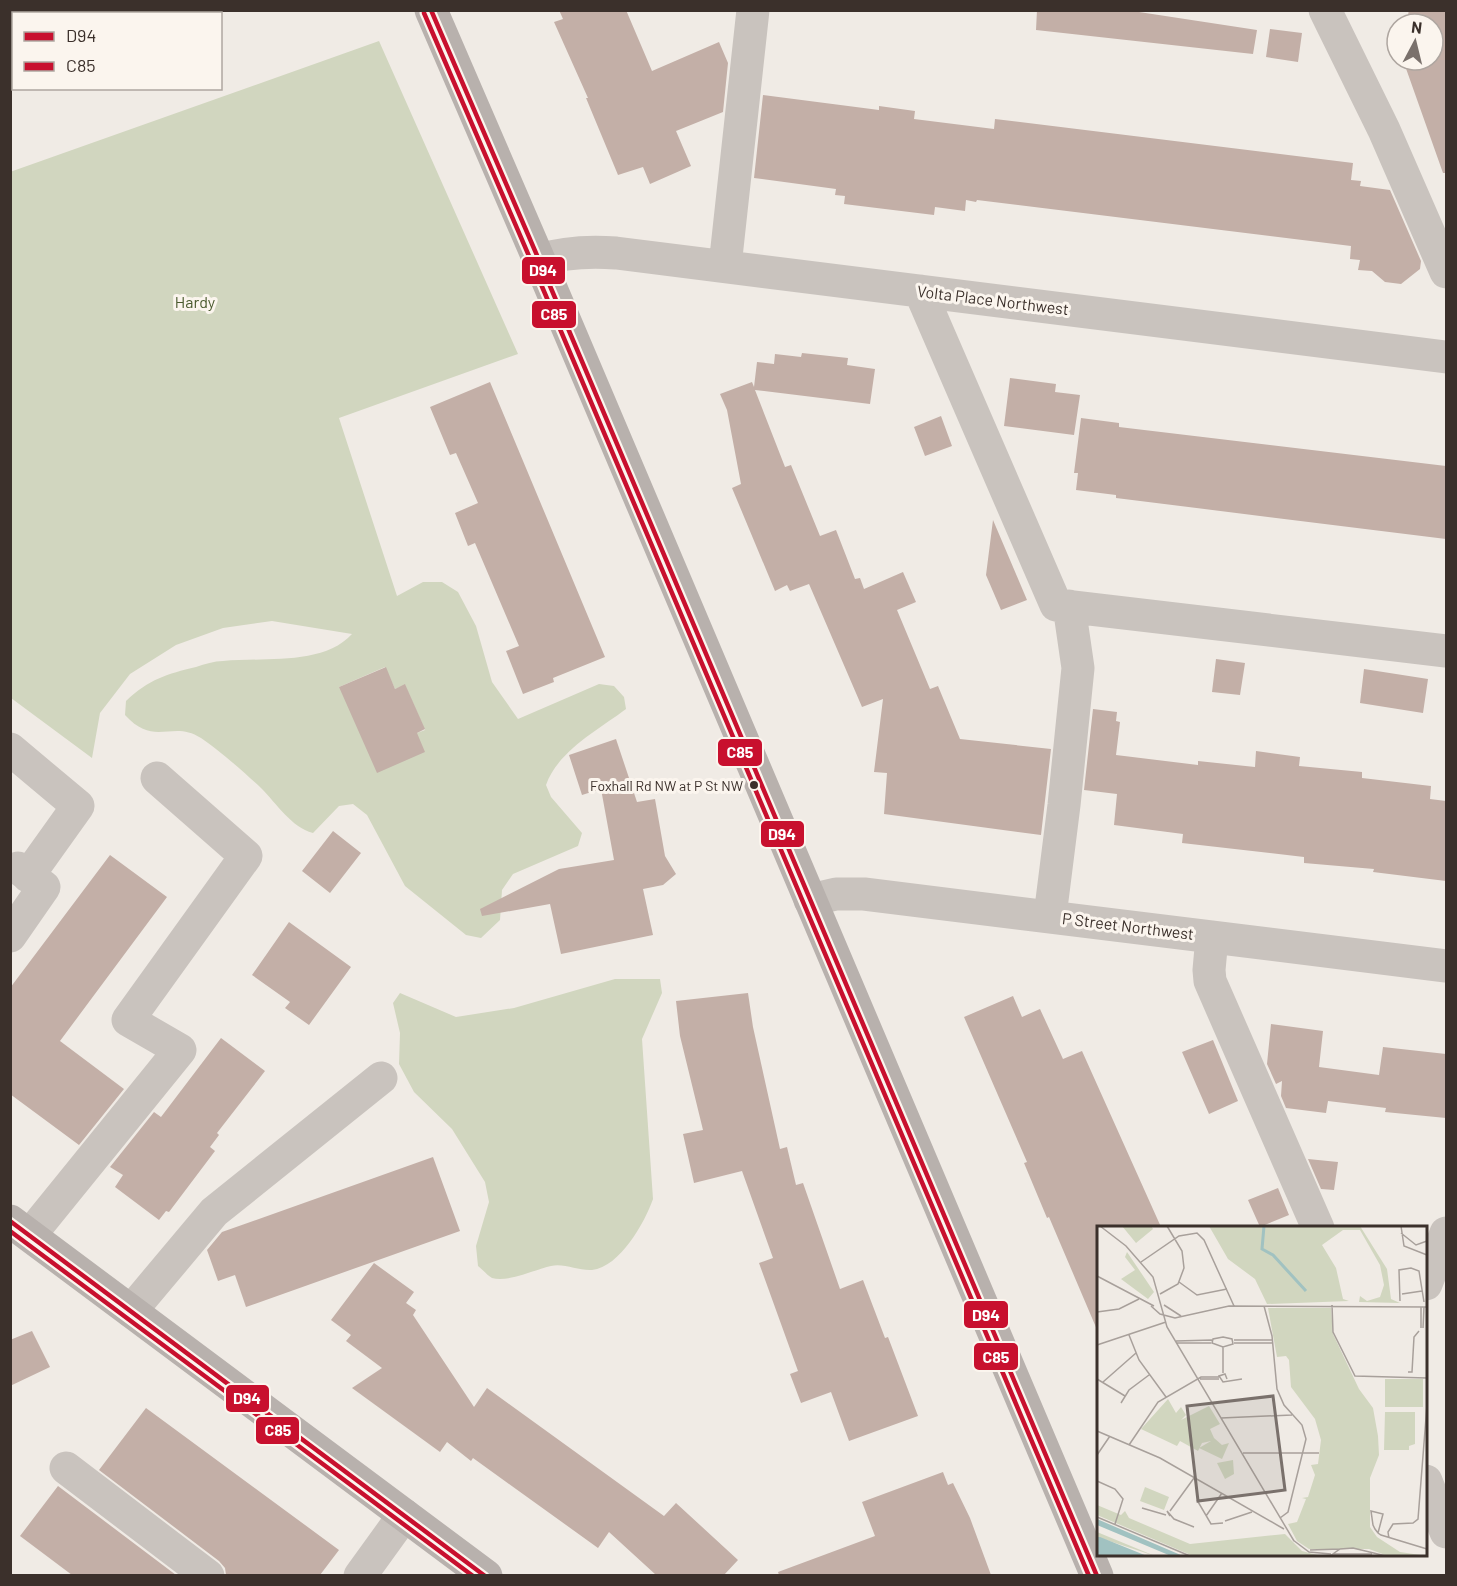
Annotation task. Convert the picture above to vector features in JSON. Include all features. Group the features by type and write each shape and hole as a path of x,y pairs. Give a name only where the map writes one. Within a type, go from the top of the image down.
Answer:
{"main road":[{"path":"431,10 540,260 1097,1575"},
{"path":"20,1228 486,1575"}],"street":[{"path":"724,266 753,10"},
{"path":"1325,10 1384,130 1446,272"},
{"name":"Volta Place Northwest","path":"540,260 569,253 599,251 1446,357"},
{"path":"920,291 1056,605 1446,651"},
{"path":"1050,916 1078,668 1069,606"},
{"path":"10,749 78,806 19,869 44,886 10,936"},
{"path":"20,1228 180,1050 128,1020 246,856 157,778"},
{"name":"P Street Northwest","path":"810,900 836,894 864,894 1446,966"},
{"path":"1212,937 1210,981 1318,1226"},
{"path":"131,1311 214,1212 381,1078"},
{"path":"1427,1279 1446,1233"},
{"path":"66,1468 208,1575"},
{"path":"1427,1486 1446,1532"},
{"path":"360,1575 404,1515"}],"green space":[{"name":"Hardy","path":"379,41 518,354 339,418 397,596 423,582 442,582 458,592 476,626 492,682 518,719 599,684 614,686 624,697 626,709 569,752 552,773 546,785 551,797 582,833 578,846 513,874 502,890 500,920 481,938 466,935 405,886 367,815 353,804 339,806 313,833 305,830 291,820 240,769 201,738 181,731 145,730 125,715 126,701 143,687 167,675 216,662 309,656 340,644 352,634 272,621 223,628 176,645 130,674 100,713 92,758 11,698 10,172","holes":["385,667 395,689 405,685 425,730 417,733 339,687"]},
{"path":"615,979 660,979 662,993 642,1039 653,1199 649,1209 630,1242 612,1261 602,1267 587,1270 556,1265 506,1279 492,1278 478,1266 476,1246 489,1202 485,1182 452,1129 414,1092 399,1064 400,1033 393,1003 400,993 456,1017 514,1008"}],"building":[{"path":"559,10 626,10 652,71 719,42 728,63 723,112 676,131 691,166 650,184 643,167 618,175 586,98 588,98 554,22 563,19"},
{"path":"1037,10 1126,10 1257,30 1253,54 1036,30"},
{"path":"1409,10 1446,10 1446,173 1443,173 1407,72 1445,72 1445,12 1409,12"},
{"path":"1270,29 1302,33 1298,62 1266,57"},
{"path":"763,95 879,110 879,106 915,111 914,119 994,129 995,119 1353,163 1351,180 1361,181 1360,186 1390,190 1421,261 1420,269 1401,284 1385,282 1372,271 1358,270 1360,260 1350,259 1351,246 977,200 976,202 966,200 965,211 935,207 934,215 844,204 845,196 835,195 836,189 754,178"},
{"path":"802,353 848,358 847,365 875,369 870,404 755,390 785,467 791,465 820,536 836,530 855,579 860,578 864,589 903,572 916,602 897,610 930,689 938,686 960,739 1051,749 1041,835 884,814 887,773 874,772 883,699 862,707 809,584 790,591 787,585 775,591 732,488 741,484 727,410 720,394 752,382 754,387 757,362 774,364 775,354 801,357"},
{"path":"1010,378 1056,384 1055,392 1080,395 1074,435 1004,426"},
{"path":"490,382 605,657 553,678 554,682 523,694 506,651 519,646 475,543 468,546 455,513 478,503 456,453 450,455 430,407"},
{"path":"941,416 952,446 925,456 914,427"},
{"path":"1081,418 1119,423 1119,427 1446,466 1446,539 1116,498 1116,495 1076,490 1078,473 1074,473"},
{"path":"993,520 1027,600 1001,610 986,575"},
{"path":"1216,659 1245,663 1240,695 1212,692"},
{"path":"386,667 395,689 405,684 425,729 417,733 425,752 377,773 339,687"},
{"path":"1364,669 1428,679 1423,713 1360,703"},
{"path":"1093,709 1117,712 1116,721 1120,722 1116,755 1198,765 1198,761 1255,767 1256,751 1300,757 1299,766 1362,772 1362,778 1431,786 1430,799 1446,801 1446,881 1373,872 1374,869 1304,863 1304,857 1182,843 1183,834 1114,825 1117,794 1084,790"},
{"path":"616,739 637,802 655,799 665,856 676,874 663,885 643,889 653,935 561,954 550,904 482,916 480,909 559,869 614,860 601,789 582,795 569,755"},
{"path":"333,831 361,853 330,893 302,871"},
{"path":"110,855 167,897 60,1041 124,1089 79,1145 10,1094 10,988"},
{"path":"289,922 351,967 309,1025 285,1008 290,1002 252,975"},
{"path":"748,993 753,1027 780,1149 787,1147 796,1185 803,1183 840,1289 863,1280 885,1338 888,1337 918,1416 849,1441 831,1392 801,1403 790,1374 798,1371 759,1263 773,1258 742,1171 694,1183 683,1134 703,1130 680,1036 676,1001"},
{"path":"1013,996 1022,1017 1040,1009 1063,1059 1082,1051 1161,1226 1097,1226 1097,1330 1049,1217 1047,1218 1024,1163 1027,1162 964,1017"},
{"path":"1271,1024 1323,1031 1319,1067 1379,1075 1383,1047 1446,1054 1446,1118 1385,1112 1386,1108 1328,1101 1326,1113 1286,1108 1281,1096 1282,1081 1276,1084 1267,1064"},
{"path":"221,1038 265,1071 217,1133 219,1135 210,1147 215,1151 169,1212 166,1211 159,1220 115,1187 123,1175 110,1167 154,1112 161,1117"},
{"path":"1213,1040 1238,1101 1209,1114 1182,1052"},
{"path":"433,1157 460,1231 246,1307 235,1275 218,1281 207,1250 222,1232"},
{"path":"1308,1159 1338,1162 1334,1190 1321,1189"},
{"path":"1278,1188 1289,1215 1260,1226 1248,1200"},
{"path":"374,1263 414,1292 406,1303 416,1310 413,1315 474,1407 487,1388 664,1516 676,1503 738,1560 724,1575 656,1575 609,1532 598,1548 473,1458 471,1461 447,1442 440,1452 352,1388 382,1368 346,1341 351,1335 331,1320"},
{"path":"32,1331 50,1367 10,1386 10,1340"},
{"path":"146,1408 339,1550 320,1575 226,1575 225,1568 219,1561 99,1470"},
{"path":"943,1472 948,1485 953,1483 970,1518 991,1575 779,1575 778,1572 875,1536 862,1502"},
{"path":"58,1486 176,1575 72,1575 20,1536"}],"transit line":[{"name":"D94","path":"431,10 1097,1576"},
{"name":"C85","path":"424,13 1089,1576"},
{"name":"D94","path":"10,1221 485,1576"},
{"name":"C85","path":"10,1231 473,1576"}],"place":[{"name":"Foxhall Rd NW at P St NW","path":"754,785"}]}
